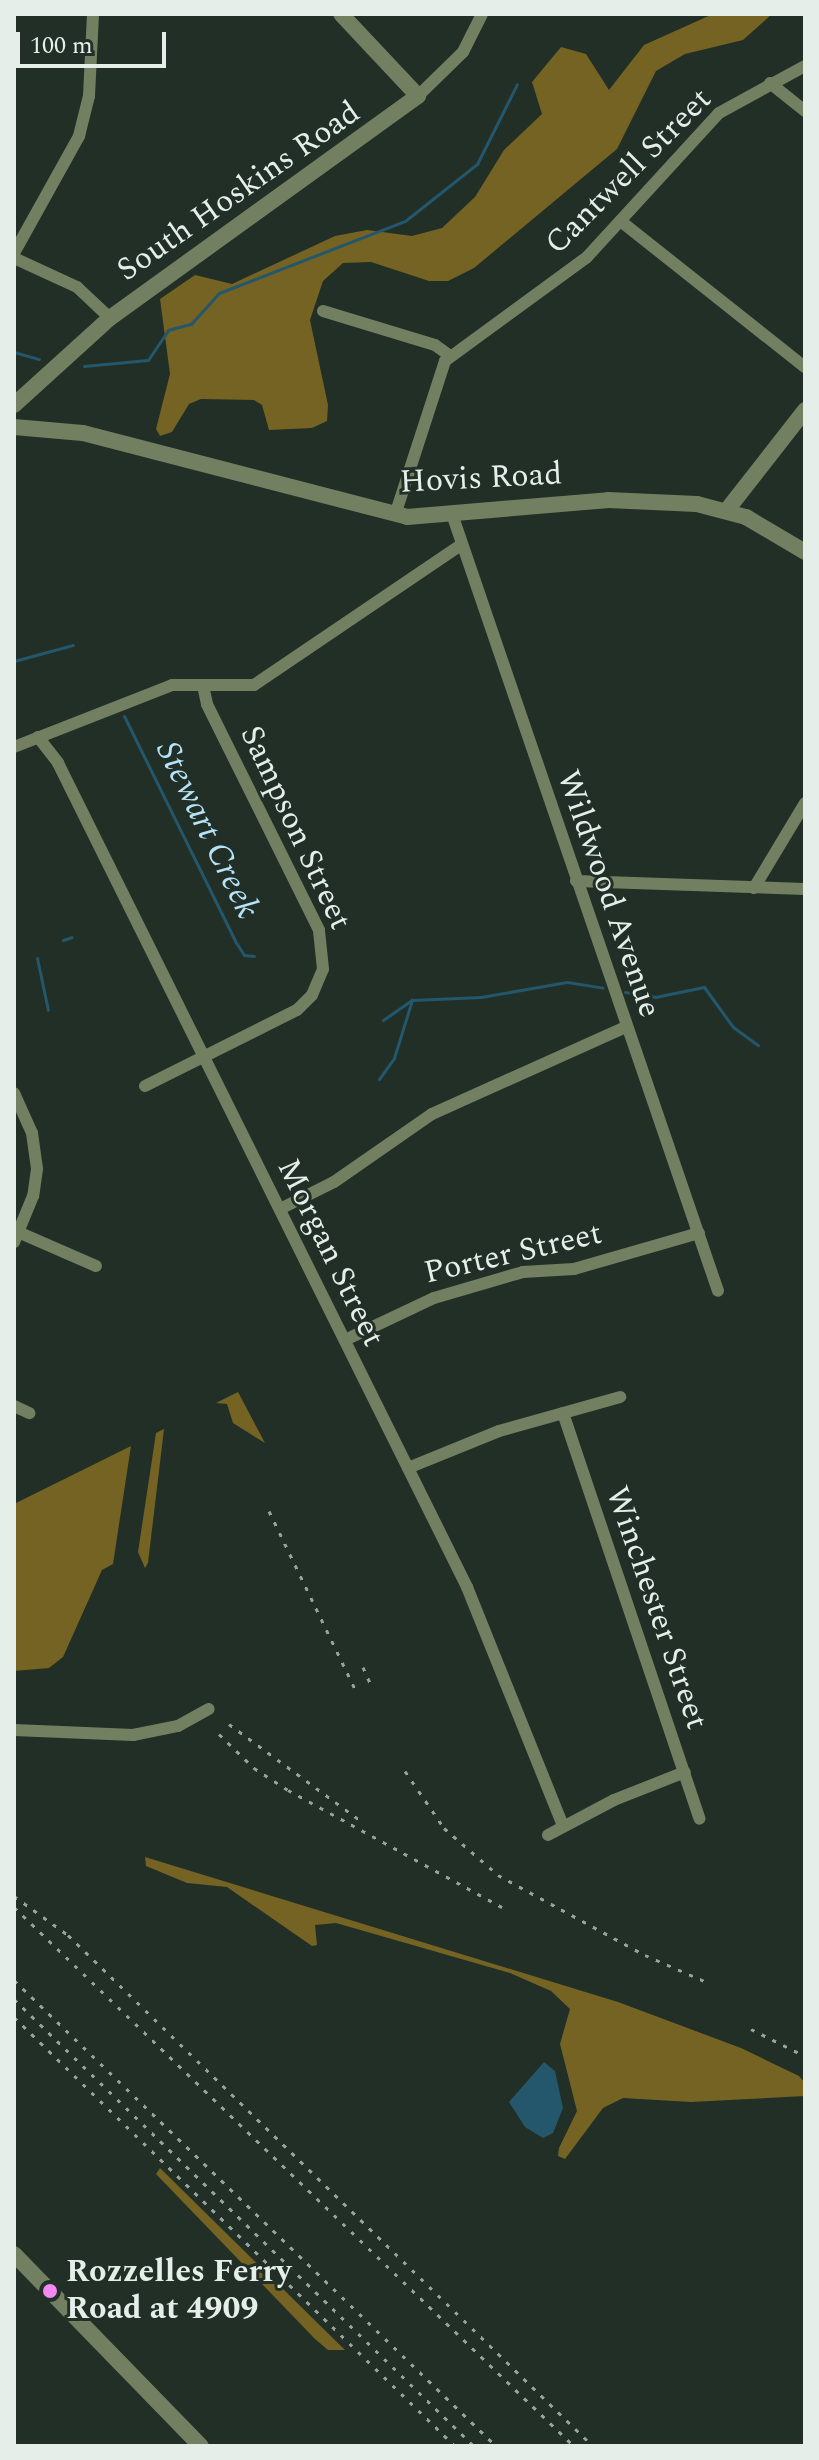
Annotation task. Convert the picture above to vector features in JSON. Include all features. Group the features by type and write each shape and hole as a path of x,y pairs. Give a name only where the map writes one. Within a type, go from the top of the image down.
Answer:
{"street":[{"path":"93,14 89,96 79,136 14,256 77,287 110,318"},
{"path":"341,14 418,96"},
{"name":"South Hoskins Road","path":"14,405 110,318 418,96 463,52 482,14"},
{"name":"Cantwell Street","path":"450,356 557,281 623,223 702,128 770,83 805,66"},
{"path":"770,83 805,111"},
{"path":"623,223 805,367"},
{"path":"323,311 435,345 450,356 430,393 395,515"},
{"path":"727,510 805,410"},
{"name":"Hovis Road","path":"14,427 83,433 395,515 452,514 628,500 727,510 805,552"},
{"name":"Wildwood Avenue","path":"452,514 459,546 718,1291"},
{"path":"14,747 172,685 242,689 260,682 459,546"},
{"name":"Sampson Street","path":"145,1086 297,1010 320,982 325,957 319,930 207,704 203,685"},
{"name":"Morgan Street","path":"38,737 58,763 486,1626 563,1826"},
{"path":"754,888 805,803"},
{"path":"576,881 805,889"},
{"path":"280,1209 334,1182 432,1114 626,1027"},
{"path":"14,1093 32,1133 37,1169 16,1237 96,1266"},
{"name":"Porter Street","path":"345,1340 434,1298 523,1272 574,1269 699,1233"},
{"path":"408,1468 563,1413 620,1397"},
{"path":"14,1406 29,1413"},
{"name":"Winchester Street","path":"563,1413 700,1819"},
{"path":"14,1730 133,1735 178,1726 206,1711"},
{"path":"548,1835 685,1772"},
{"path":"14,2254 201,2446"}],"shaded area":[{"path":"713,14 772,14 743,40 685,54 656,71 617,149 474,268 448,281 429,281 371,262 343,263 323,281 310,320 328,405 327,421 312,428 269,430 262,405 254,400 201,399 189,404 172,432 160,436 156,429 170,374 160,299 195,275 232,284 335,236 367,230 412,236 442,228 475,197 504,150 542,114 532,82 561,47 586,54 609,90 644,45"},
{"path":"238,1392 265,1443 233,1423 227,1404 216,1403"},
{"path":"164,1429 145,1568 138,1552 156,1433"},
{"path":"131,1446 113,1564 102,1570 63,1657 49,1668 14,1671 14,1504"},
{"path":"145,1857 618,2002 741,2048 799,2076 805,2083 805,2096 691,2102 623,2098 603,2108 565,2159 558,2156 559,2148 577,2111 560,2044 570,2009 551,1991 510,1973 336,1923 315,1925 317,1945 312,1946 227,1887 187,1883 146,1866"},
{"path":"160,2168 345,2350 328,2350 315,2339 156,2174"}],"water":[{"path":"544,2062 555,2071 563,2108 553,2133 543,2138 525,2127 509,2102"}],"waterway":[{"path":"84,366 148,360 168,330 191,324 219,293 405,221 477,164 517,84"},
{"path":"14,352 39,359"},
{"name":"Stewart Creek","path":"14,661 73,645"},
{"name":"Stewart Creek","path":"124,716 235,941 244,955 254,956"},
{"path":"63,940 72,937"},
{"path":"37,958 48,1010"},
{"name":"Stewart Creek","path":"383,1020 412,1000 481,997 567,982 603,988"},
{"name":"Stewart Creek","path":"625,992 655,997 704,987 733,1027 758,1045"},
{"path":"379,1079 394,1058 412,1000"}],"railway":[{"path":"269,1511 356,1691"},
{"path":"363,1667 370,1683"},
{"path":"229,1724 364,1823"},
{"path":"219,1734 254,1768 288,1790 502,1907"},
{"path":"405,1771 444,1828 498,1875 645,1955 709,1983"},
{"path":"14,1896 68,1935 593,2446"},
{"path":"14,1907 574,2446"},
{"path":"14,1980 496,2446"},
{"path":"14,1999 474,2446"},
{"path":"14,2017 455,2446"},
{"path":"751,2029 805,2056"}],"place":[{"name":"Rozzelles Ferry Road at 4909","path":"50,2291"}]}
